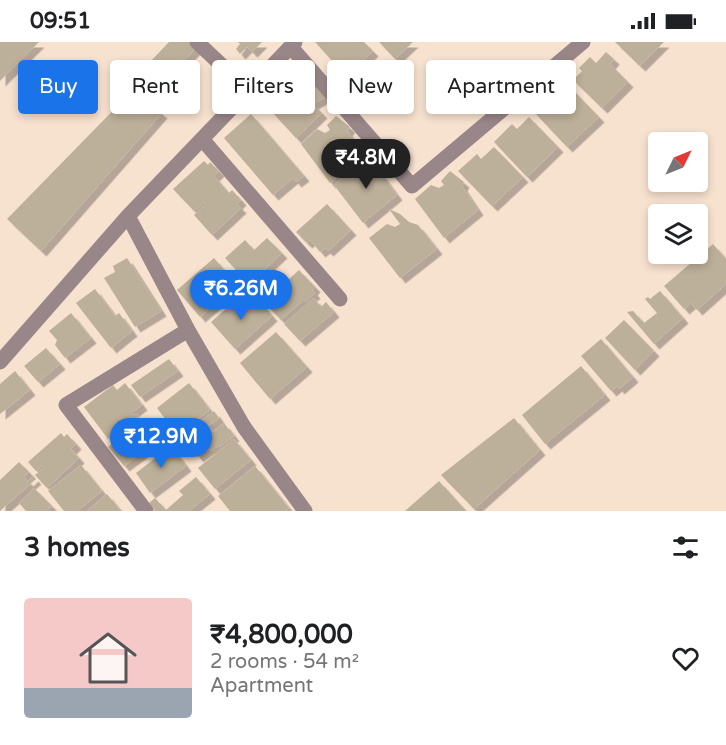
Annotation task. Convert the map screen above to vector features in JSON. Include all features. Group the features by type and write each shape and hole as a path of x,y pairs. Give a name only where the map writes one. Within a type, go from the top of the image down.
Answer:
{"street":[{"path":"197,42 216,60"},
{"path":"278,60 293,44 412,186 583,42"},
{"path":"0,362 128,216 226,114"},
{"path":"202,139 340,299"},
{"path":"128,216 188,330 244,427 305,511"},
{"path":"146,511 66,405 188,330"}],"building":[{"path":"0,42 39,42 21,60 18,60 18,63 0,81"},
{"path":"169,42 190,42 196,48 185,60 152,60"},
{"path":"238,42 262,42 252,52 247,47 240,54 236,49 240,44"},
{"path":"315,42 364,42 373,51 363,60 331,60"},
{"path":"379,42 413,42 395,59"},
{"path":"615,42 664,42 640,66"},
{"path":"606,52 614,59 610,64 628,82 602,108 576,83 576,77 582,71 579,68 590,57 596,63"},
{"path":"315,85 325,97 315,103"},
{"path":"576,93 599,117 567,147 536,114 576,114"},
{"path":"315,106 322,113 296,138 274,114 315,114"},
{"path":"110,114 161,114 41,251 7,219"},
{"path":"251,114 304,176 296,182 293,178 273,195 224,138"},
{"path":"336,116 350,127 347,131 364,154 330,183 301,144 317,129 325,133 330,130 327,125"},
{"path":"529,117 558,147 527,177 494,142 512,124 517,129"},
{"path":"494,147 523,177 492,206 458,171 477,154 481,159"},
{"path":"369,156 383,168 380,172 397,195 363,223 334,185 350,170 358,173 363,171 360,166"},
{"path":"204,161 208,165 210,162 219,171 214,176 229,193 232,190 241,200 237,204 241,208 212,235 194,215 206,203 204,202 194,211 173,189"},
{"path":"450,171 464,182 462,186 478,210 444,238 415,199 431,185 439,188 444,185 441,181"},
{"path":"327,204 351,230 328,251 325,248 320,252 310,240 307,243 296,232"},
{"path":"389,209 418,225 437,249 400,278 369,238 387,224 395,227 400,224"},
{"path":"267,238 282,253 249,284 225,258 245,240 254,250"},
{"path":"713,244 726,259 726,284 697,310 691,303 684,309 664,286 690,264 708,264 708,248"},
{"path":"127,258 161,311 135,327 104,278 115,272 113,266"},
{"path":"214,258 237,285 200,317 177,290"},
{"path":"299,270 315,287 312,290 315,293 281,320 264,302"},
{"path":"95,289 115,316 119,313 132,331 111,348 76,303"},
{"path":"660,291 683,318 654,344 627,312 633,311 644,323 657,313 645,299 648,297 650,299"},
{"path":"233,296 243,309 256,297 272,316 235,349 211,322 226,309 222,306"},
{"path":"314,298 321,307 326,302 334,312 300,341 284,324"},
{"path":"71,313 91,338 65,358 55,345 57,340 49,331"},
{"path":"624,320 654,351 635,370 605,338"},
{"path":"276,332 307,367 270,399 240,363"},
{"path":"601,339 633,377 619,389 617,386 611,391 581,356"},
{"path":"46,348 60,364 38,382 24,366"},
{"path":"169,359 178,371 140,397 131,385"},
{"path":"581,366 605,395 545,444 522,415"},
{"path":"15,371 30,390 0,414 0,384"},
{"path":"125,383 142,405 130,414 139,415 108,439 84,407 113,385 117,390"},
{"path":"189,383 210,410 177,435 157,408"},
{"path":"214,411 219,418 208,426 213,432 224,423 234,436 220,447 219,445 211,451 209,449 198,457 192,449 198,446 190,436 183,441 180,437"},
{"path":"514,418 540,450 474,509 441,475"},
{"path":"133,428 148,448 124,466 108,447"},
{"path":"61,433 64,437 67,434 76,444 71,449 79,458 47,488 35,475 44,468 42,466 36,471 28,462"},
{"path":"234,439 251,460 215,489 198,468"},
{"path":"171,446 186,466 150,493 136,473"},
{"path":"19,462 29,472 24,477 28,481 33,476 36,479 0,511 0,480"},
{"path":"81,465 102,491 77,511 64,511 48,491"},
{"path":"255,466 289,508 285,511 230,511 218,496"},
{"path":"196,477 210,494 189,511 155,511 149,503 155,498 166,510 183,495 179,491"},
{"path":"439,481 466,511 405,511"},
{"path":"34,488 52,506 46,511 26,511 19,503"},
{"path":"107,494 121,511 87,511"}]}
